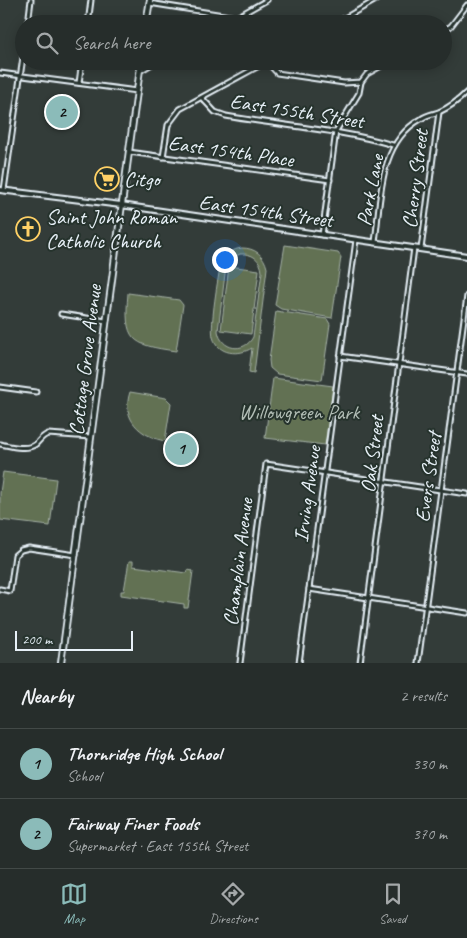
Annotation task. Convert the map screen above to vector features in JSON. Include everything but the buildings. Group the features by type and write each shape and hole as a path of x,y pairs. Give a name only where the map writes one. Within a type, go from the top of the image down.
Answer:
{"main road":[{"path":"147,15 149,2"},
{"name":"Cottage Grove Avenue","path":"61,663 140,71"}],"street":[{"path":"29,15 31,0"},
{"path":"89,15 91,0"},
{"path":"239,15 267,0"},
{"path":"350,15 376,0"},
{"path":"149,2 224,15"},
{"path":"452,25 467,5"},
{"path":"2,190 21,70"},
{"path":"79,83 81,70"},
{"path":"163,157 168,125 180,109 253,70"},
{"path":"275,70 277,73 344,83 360,82"},
{"path":"322,235 336,131 359,93 360,82 375,70"},
{"path":"0,73 137,91"},
{"name":"Park Lane","path":"375,242 386,166 393,145 407,129 422,118 439,112 453,104 467,92"},
{"name":"East 155th Street","path":"202,98 215,112 226,116 336,131 393,145"},
{"name":"Cherry Street","path":"421,249 439,112"},
{"name":"East 154th Place","path":"129,152 330,180"},
{"name":"East 154th Street","path":"2,190 121,205 467,256"},
{"name":"Irving Avenue","path":"299,663 356,240"},
{"name":"Oak Street","path":"360,663 414,248"},
{"name":"Evers Street","path":"418,663 467,296"},
{"path":"61,314 106,322"},
{"path":"340,356 467,374"},
{"path":"0,387 36,392"},
{"path":"0,444 23,448 32,447 44,435 48,434 91,437"},
{"name":"Champlain Avenue","path":"240,663 266,464 325,473"},
{"path":"325,473 467,494"},
{"path":"0,589 10,591 15,555 21,550 29,548 76,554"},
{"path":"309,589 467,613"}],"green space":[{"path":"285,245 338,253 341,257 332,318 281,309 275,305"},
{"path":"242,248 251,249 258,253 264,259 267,268 254,373 249,372 252,348 235,353 224,350 216,343 212,331 216,289 221,263 230,252","holes":["244,254 258,260 262,272 253,337 244,346 233,348 223,342 218,331 226,266 232,258"]},
{"path":"229,266 259,270 251,334 221,330"},
{"path":"128,293 179,300 183,305 176,351 149,346 133,337 127,321"},
{"path":"276,311 327,319 330,324 322,380 277,374 270,368 269,360"},
{"name":"Willowgreen Park","path":"273,378 333,386 325,445 265,438"},
{"path":"130,392 166,398 171,403 165,441 148,435 135,425 128,410"},
{"path":"3,472 56,479 50,526 0,520 0,493"},
{"path":"129,561 133,561 133,566 187,573 188,570 193,571 188,608 184,608 184,604 121,595 121,591 124,591"}],"place":[{"name":"Fairway Finer Foods","path":"62,112"},
{"name":"Citgo","path":"107,179"},
{"name":"Saint John Roman Catholic Church","path":"28,229"},
{"name":"Thornridge High School","path":"181,449"}]}
